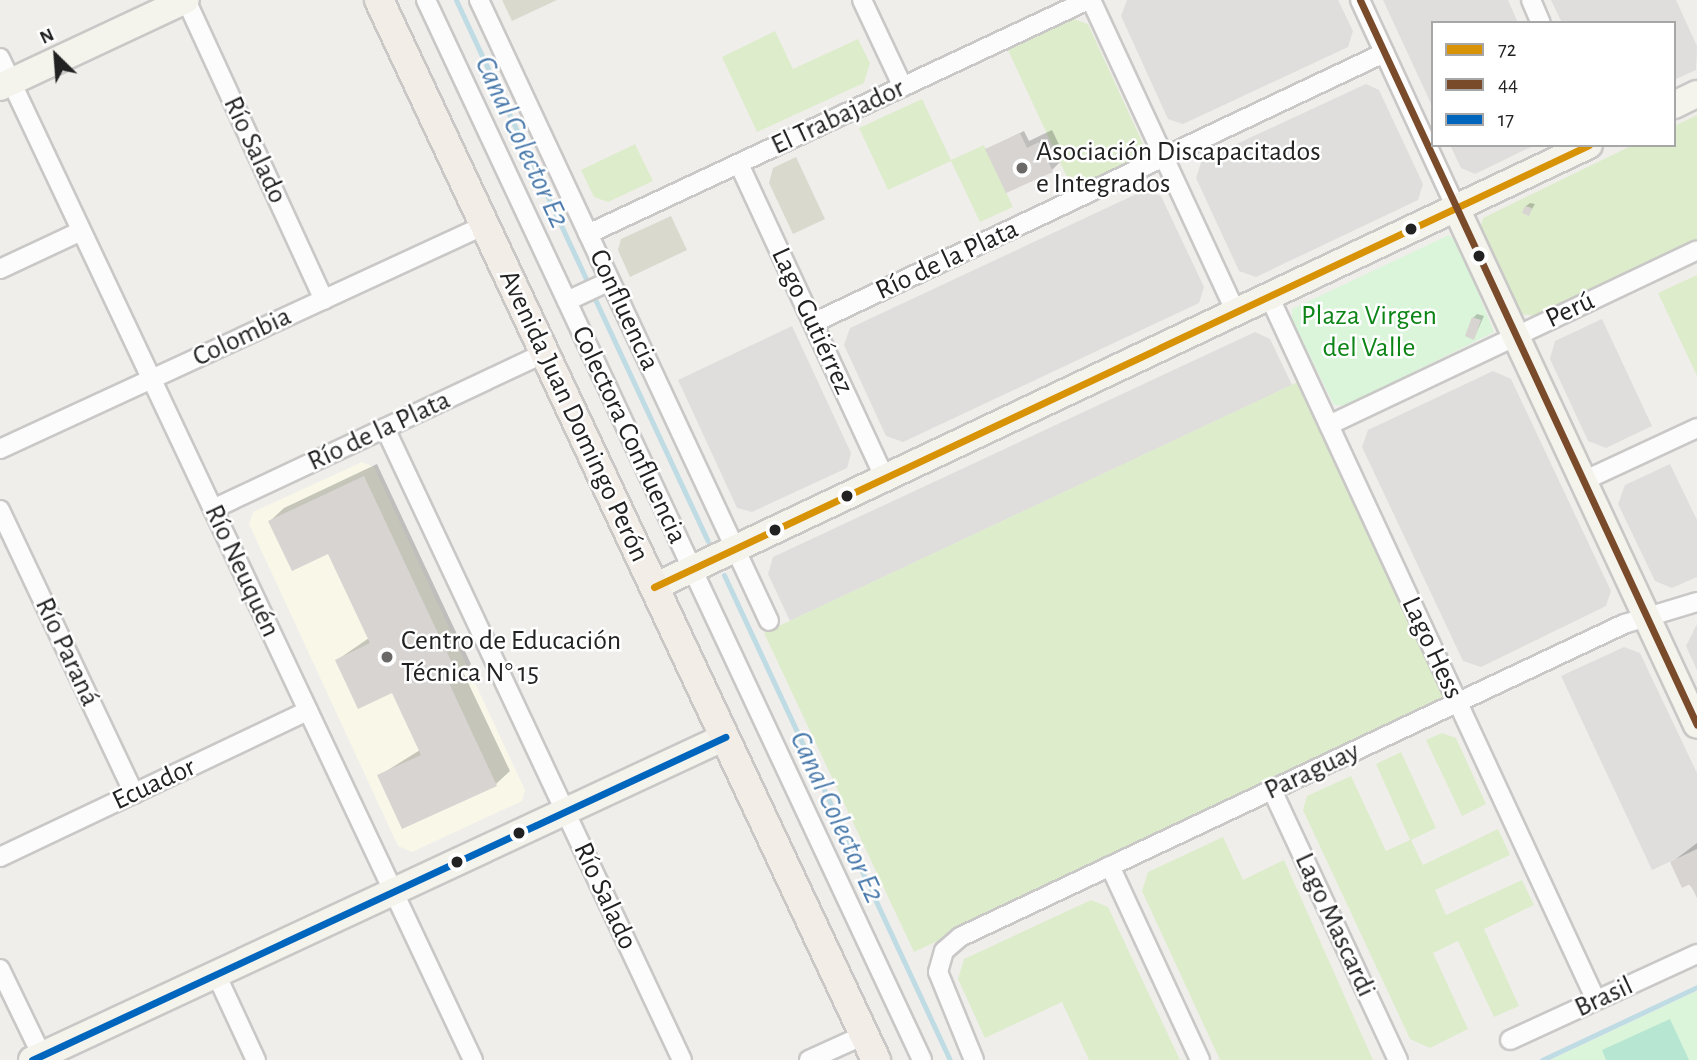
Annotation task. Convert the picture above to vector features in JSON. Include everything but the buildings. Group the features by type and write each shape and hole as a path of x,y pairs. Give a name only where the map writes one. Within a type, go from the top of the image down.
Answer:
{"main road":[{"name":"Avenida Juan Domingo Perón","path":"379,0 876,1060"}],"street":[{"path":"4,76 186,0"},
{"name":"Río Salado","path":"186,0 324,300"},
{"name":"Colectora Confluencia","path":"426,0 922,1060"},
{"name":"Confluencia","path":"479,0 769,621"},
{"path":"862,0 903,86"},
{"path":"1089,0 1237,312"},
{"name":"El Trabajador","path":"589,234 1089,0"},
{"path":"1360,0 1697,725"},
{"path":"1531,0 1540,21"},
{"name":"Río de la Plata","path":"813,323 1384,53"},
{"name":"Río Neuquén","path":"4,76 152,379 473,1060"},
{"path":"1676,104 1697,94"},
{"path":"654,587 1585,147"},
{"name":"Lago Gutiérrez","path":"739,163 885,478"},
{"name":"Colombia","path":"0,449 485,225"},
{"path":"0,269 81,231"},
{"name":"Perú","path":"1329,425 1697,250"},
{"path":"567,301 610,281"},
{"name":"Lago Hess","path":"1269,296 1595,1000"},
{"name":"Río de la Plata","path":"213,509 545,354"},
{"name":"Río Salado","path":"385,428 682,1060"},
{"path":"1583,481 1697,428"},
{"name":"Río Paraná","path":"0,510 134,794"},
{"name":"Paraguay","path":"974,1060 939,982 939,961 960,937 1458,703 1647,619 1697,602"},
{"name":"Ecuador","path":"0,857 308,711"},
{"path":"0,969 39,1059 724,737"},
{"name":"Lago Mascardi","path":"1272,790 1398,1060"},
{"path":"1110,866 1200,1060"},
{"name":"Brasil","path":"1510,1040 1697,954"},
{"path":"216,974 256,1060"},
{"path":"809,1060 864,1035"}],"shaded area":[{"path":"502,0 557,0 512,21"},
{"path":"1127,0 1338,0 1353,31 1348,47 1183,124 1168,119 1121,16"},
{"path":"1383,0 1508,0 1517,21 1431,21 1431,104"},
{"path":"1551,0 1676,0 1697,46 1696,70 1676,79 1676,21 1561,21"},
{"path":"1366,84 1379,90 1423,184 1418,200 1256,277 1239,271 1196,178 1202,160"},
{"path":"1451,147 1531,147 1475,174 1461,168"},
{"path":"796,157 825,219 793,234 769,183 773,168"},
{"path":"1145,190 1161,196 1204,287 1199,303 903,442 886,436 844,345 850,328"},
{"path":"671,216 687,250 630,277 618,250 621,239"},
{"path":"1602,319 1652,426 1606,448 1588,441 1550,359 1555,341"},
{"path":"792,326 851,453 847,468 752,512 737,508 678,380"},
{"path":"1255,332 1270,339 1292,385 790,621 768,574 773,557"},
{"path":"1493,371 1511,379 1611,591 1606,606 1481,667 1463,661 1362,447 1368,430"},
{"name":"Centro de Educación Técnica N° 15","path":"362,462 374,467 525,790 522,801 412,852 398,846 249,524 253,512"},
{"path":"1670,464 1697,520 1697,577 1672,588 1655,581 1618,504 1625,485"},
{"path":"1697,624 1697,670 1686,646"},
{"path":"1624,647 1640,653 1697,773 1697,849 1652,870 1561,676"}],"green space":[{"path":"1071,18 1088,24 1144,146 1137,160 1073,190 1007,48"},
{"path":"775,31 793,69 858,39 870,63 864,83 757,132 722,57"},
{"path":"922,99 951,160 984,145 1013,207 980,222 951,161 888,190 859,128"},
{"path":"1697,115 1697,239 1534,316 1520,314 1480,228 1483,218 1629,147 1676,147 1676,125"},
{"path":"635,144 653,181 608,202 594,197 581,170"},
{"name":"Plaza Virgen del Valle","path":"1449,235 1458,243 1494,332 1345,406 1334,405 1292,320 1292,309"},
{"path":"1697,275 1697,376 1658,293"},
{"path":"1300,381 1450,700 914,952 764,633"},
{"path":"1442,733 1456,738 1486,804 1462,816 1426,740"},
{"path":"1401,752 1436,828 1411,840 1423,865 1498,829 1510,855 1435,890 1446,915 1522,880 1534,905 1484,929 1519,1006 1494,1017 1458,941 1433,953 1468,1029 1430,1048 1410,1039 1303,810 1307,796 1351,776 1386,851 1410,840 1376,764"},
{"path":"1223,837 1243,880 1284,860 1373,1060 1220,1060 1142,891 1148,872"},
{"path":"1091,900 1108,907 1180,1060 1089,1060 1062,1002 985,1038 958,979 964,959"},
{"path":"1697,991 1697,1060 1550,1060"},
{"path":"1670,1019 1689,1060 1606,1060 1602,1050"}],"waterway":[{"name":"Canal Colector E2","path":"456,0 588,283"},
{"name":"Canal Colector E2","path":"594,297 708,541"},
{"name":"Canal Colector E2","path":"724,575 950,1060"},
{"name":"Canal Colector E2","path":"1542,1060 1697,987"}],"transit line":[{"name":"44","path":"1360,0 1697,725"},
{"name":"72","path":"654,587 1585,147"},
{"name":"17","path":"32,1060 725,737"}],"place":[{"name":"Asociación Discapacitados e Integrados","path":"1022,168"},
{"name":"Centro de Educación Técnica N° 15","path":"387,657"}]}
